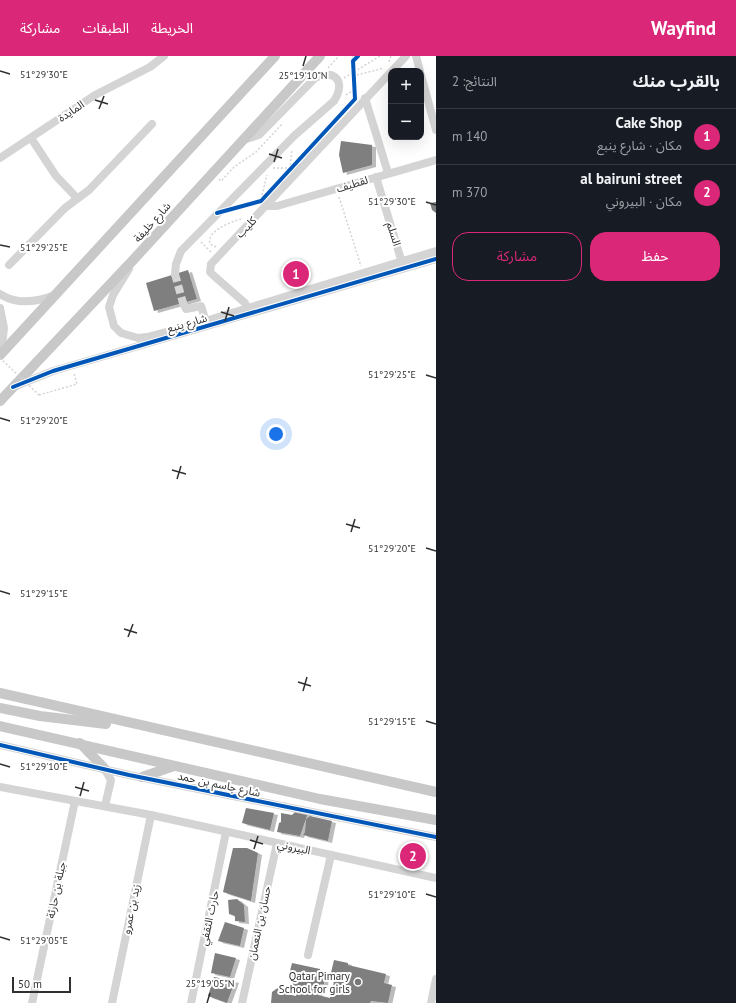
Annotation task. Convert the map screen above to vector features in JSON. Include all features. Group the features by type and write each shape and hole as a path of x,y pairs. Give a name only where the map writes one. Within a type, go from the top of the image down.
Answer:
{"main road":[{"name":"شارع خليفة","path":"0,355 275,56"},
{"name":"شارع خليفة","path":"0,401 135,258 320,56"},
{"path":"0,693 165,732 436,792"},
{"path":"0,708 40,716 165,732"},
{"name":"شارع جاسم بن حمد","path":"0,726 80,743 320,799 436,820"},
{"path":"80,743 104,768"},
{"path":"142,777 175,766"}],"street":[{"name":"المايدة","path":"0,158 95,95 138,73 164,56"},
{"name":"كليب","path":"392,68 406,56"},
{"path":"416,56 419,68"},
{"name":"كليب","path":"249,311 213,275 210,268 214,261 264,203 388,72"},
{"path":"175,274 176,264 181,251 294,136 334,101 340,86 337,79 331,75 324,74 316,78 259,135 242,140"},
{"path":"424,86 436,130"},
{"path":"365,98 388,173"},
{"path":"8,265 65,208 89,190 152,124"},
{"path":"31,138 56,176 77,198"},
{"name":"لقطيف","path":"264,203 277,206 436,160"},
{"name":"السلم","path":"376,177 403,265"},
{"name":"شارع ينبع","path":"13,387 41,375 174,333 403,265 436,251"},
{"name":"شارع ينبع","path":"135,258 113,295 109,307 114,326 121,333 138,338 174,333"},
{"name":"شارع ينبع","path":"292,298 363,273 436,259"},
{"path":"0,294 15,300 32,301 57,294"},
{"path":"183,303 186,309 201,306 206,323"},
{"path":"0,308 2,327 0,355"},
{"name":"شارع جاسم بن حمد","path":"0,745 129,775 436,837"},
{"path":"104,768 111,780 111,788 106,806"},
{"path":"111,788 120,778 129,775"},
{"name":"البيروني","path":"0,787 106,806 436,878"},
{"name":"جبلة بن حارثة","path":"32,1003 75,800"},
{"name":"زيد بن عمرو","path":"112,1003 151,816"},
{"name":"حارث الثقفي","path":"191,1003 226,832"},
{"name":"حسان بن النعمان","path":"242,1003 277,843"},
{"path":"308,955 331,855"},
{"path":"431,1003 436,979"}],"path":[{"path":"344,96 354,92 353,58 358,56"},
{"path":"343,78 353,74 380,56"},
{"path":"353,74 388,70"},
{"path":"290,168 294,136"},
{"path":"285,174 296,163"},
{"path":"270,166 270,168 290,168"},
{"path":"264,203 268,174"},
{"path":"337,189 363,273"},
{"path":"264,203 270,190"},
{"path":"254,202 264,203"},
{"path":"218,247 210,244 209,240 212,235 231,223 244,219 239,224"},
{"path":"0,355 39,395 77,384 72,365"}],"building":[{"path":"341,141 372,145 372,165 343,173 339,155"},
{"path":"436,202 436,213 432,210 430,203"},
{"path":"188,270 197,299 154,311 146,283"},
{"path":"298,270 300,277 293,279 291,272"},
{"path":"246,808 274,813 270,830 242,823"},
{"path":"296,811 308,813 300,836 277,832 279,823 281,822 281,813 292,815"},
{"path":"310,816 332,821 328,841 303,835 305,832 306,819"},
{"path":"233,848 247,848 258,853 251,901 223,892"},
{"path":"237,899 244,905 245,922 235,921 235,916 229,914 228,900"},
{"path":"225,922 244,928 240,946 218,941"},
{"path":"215,953 236,958 230,977 211,973"},
{"name":"Qatar Pimary School for girls","path":"334,960 386,974 384,983 392,985 388,1003 371,1001 370,1003 271,1003 272,992 279,987 288,989 287,994 296,996 297,988 292,986 293,978 290,971 292,963 320,969 320,974 325,975 324,984 320,984 318,995 330,998 334,982 329,981"},
{"path":"214,977 235,981 227,1003 208,996"}],"tunnel":[{"path":"175,274 183,303"}],"cycle path":[{"path":"217,213 261,201 355,99 353,61 358,56"},
{"path":"13,387 53,371 436,259"},
{"path":"0,745 129,775 436,837"}],"place":[{"name":"Cake Shop","path":"296,274"},
{"name":"al bairuni street","path":"413,856"},
{"name":"Qatar Pimary School for girls","path":"358,982"}]}
